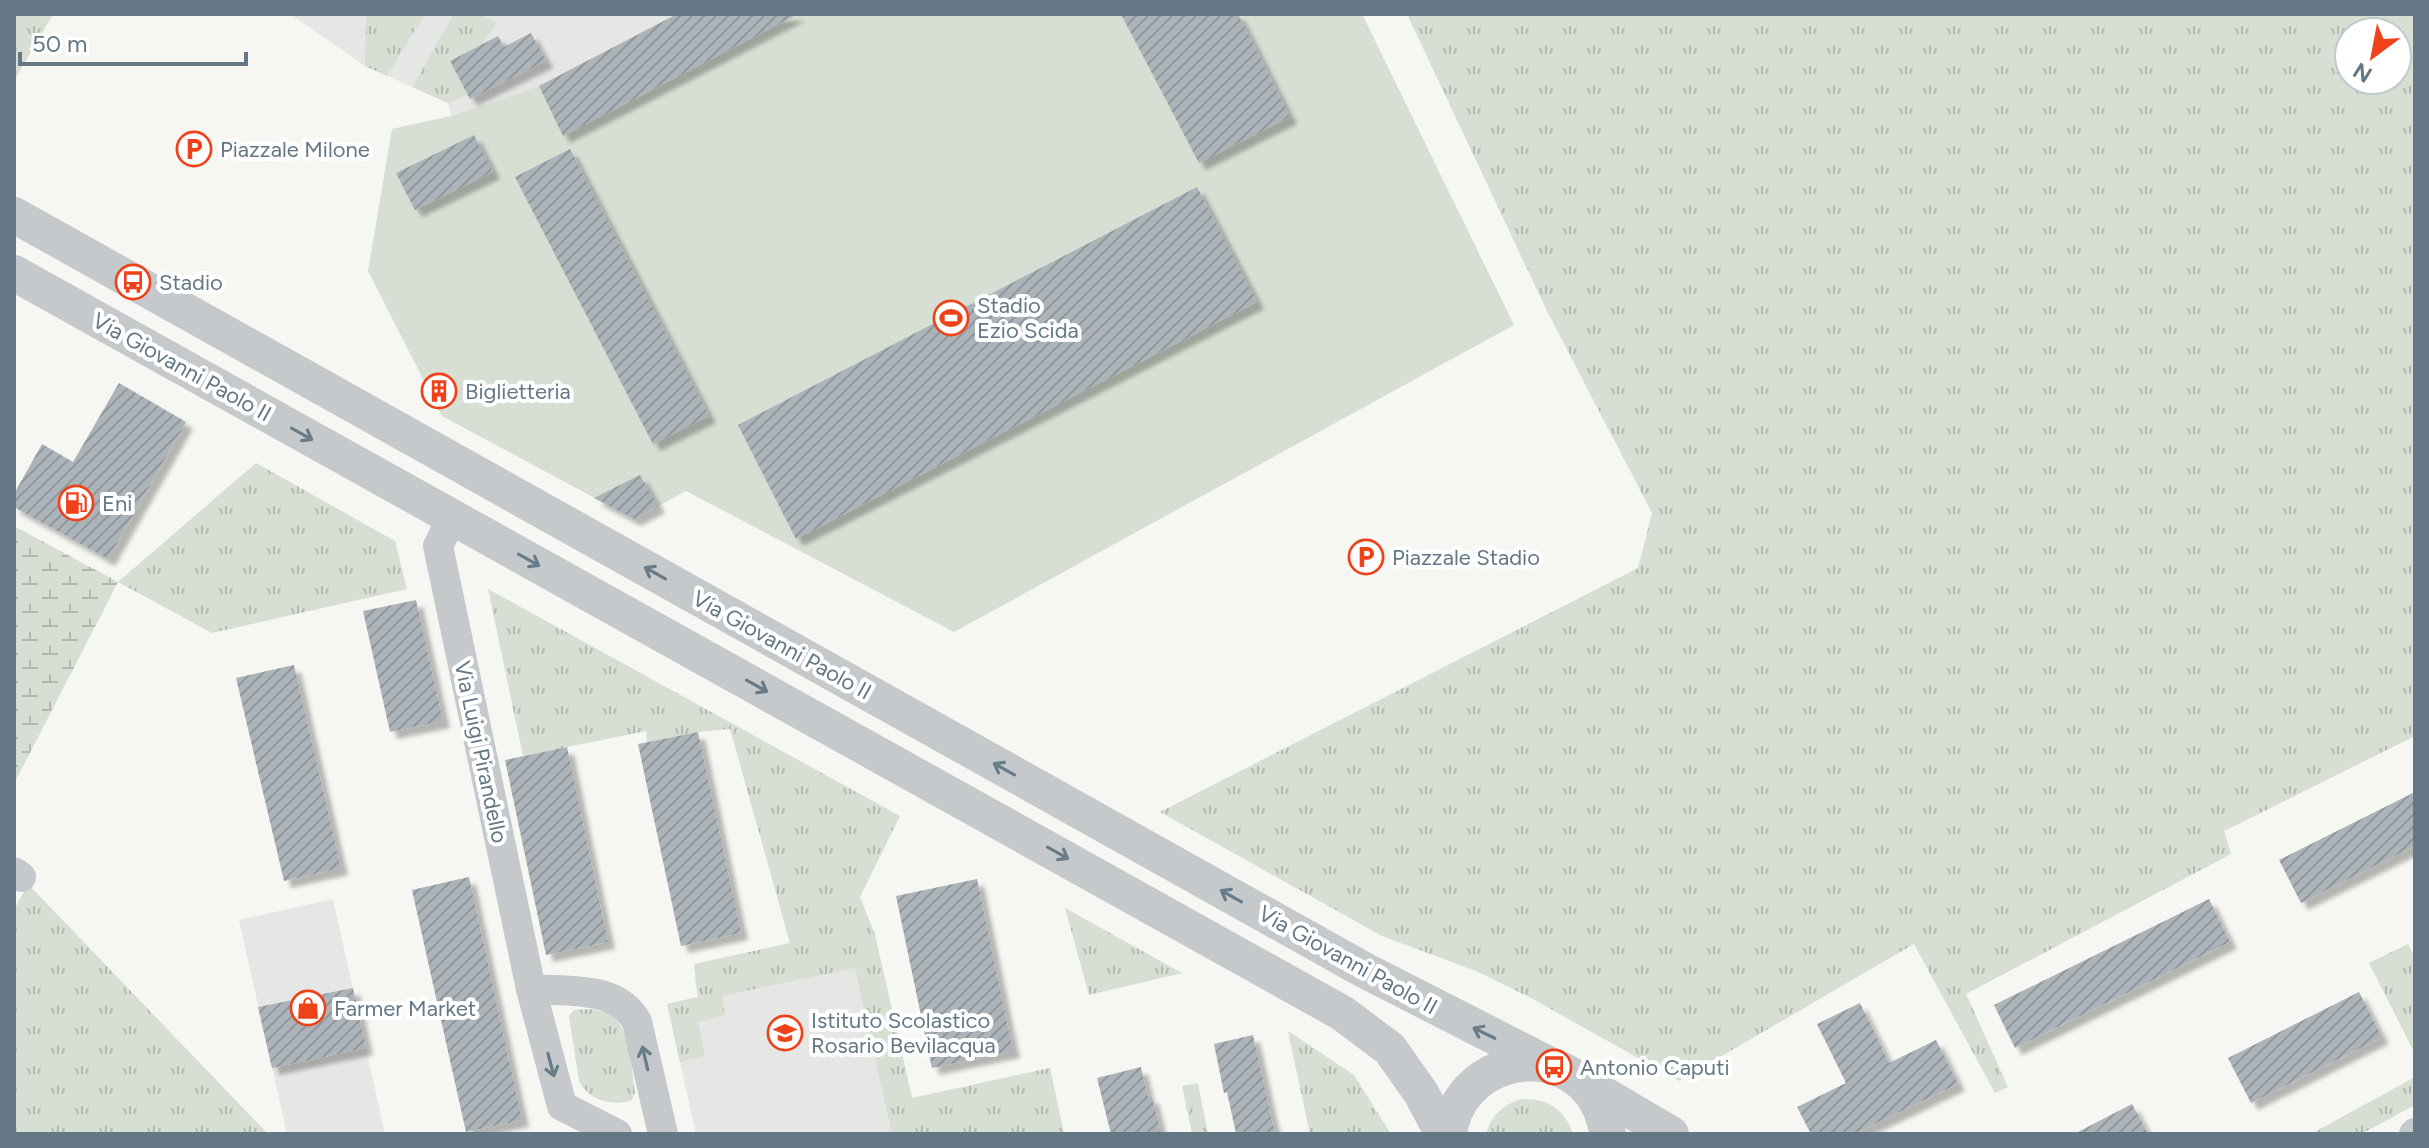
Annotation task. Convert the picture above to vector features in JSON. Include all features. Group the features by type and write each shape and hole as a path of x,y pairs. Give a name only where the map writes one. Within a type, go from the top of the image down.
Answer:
{"street":[{"name":"Via Giovanni Paolo II","path":"14,215 1364,970 1565,1073 1671,1134"},
{"name":"Via Giovanni Paolo II","path":"14,273 1342,1013 1390,1049 1446,1134"},
{"name":"Via Luigi Pirandello","path":"452,518 438,546 531,989 562,1106 617,1134"},
{"path":"531,989 599,994 618,999 630,1009 637,1022 663,1134"},
{"path":"1446,1134 1459,1101 1473,1084 1490,1072 1511,1064 1532,1063 1565,1073 1592,1094 1603,1113 1608,1134"}],"shaded area":[{"path":"290,14 677,14 539,86 451,116 448,103 365,66"},
{"name":"Farmer Market","path":"333,899 385,1134 287,1134 239,920"},
{"name":"Istituto Scolastico Rosario Bevilacqua","path":"875,935 912,1098 1050,1068 1064,1134 696,1134 667,1004 698,997 694,976"}],"green space":[{"path":"14,14 53,14 14,81"},
{"path":"366,14 425,14 387,76 365,66"},
{"path":"454,14 478,14 497,22 482,44 450,61 468,95 448,103 412,87"},
{"name":"Stadio Ezio Scida","path":"677,14 1362,14 1514,325 954,632 686,491 634,519 442,416 368,271 392,129 451,116 539,86"},
{"path":"1407,14 2415,14 2415,736 2224,831 2231,854 1966,994 2008,1087 1995,1093 1914,944 1679,1081 1531,998 1476,971 1382,936 1160,812 1638,568 1652,513 1547,311"},
{"path":"256,463 395,541 407,589 212,633 118,582"},
{"path":"14,526 118,582 16,780 14,779"},
{"path":"488,589 900,816 860,897 875,935 912,1098 1050,1068 1064,1134 892,1134 855,968 722,996 725,1015 698,1022 705,1056 680,1062 667,1004 698,997 694,964 790,943 730,729 647,742 646,731 523,756"},
{"path":"28,884 268,1134 14,1134 14,910"},
{"path":"1065,908 1182,973 1089,995"},
{"path":"2408,944 2415,958 2415,1054 2369,963"},
{"path":"574,1010 609,1013 621,1027 631,1061 635,1093 632,1100 617,1103 601,1100 588,1093 579,1081 569,1016"},
{"path":"1288,1031 1354,1075 1391,1134 1310,1134"},
{"path":"2415,1077 2415,1105 2361,1134 2311,1134"},
{"path":"1198,1083 1208,1134 1192,1134 1182,1086"},
{"path":"1521,1099 1554,1107 1570,1125 1573,1134 1486,1134 1499,1112"}],"building":[{"path":"677,14 798,14 563,136 539,86"},
{"path":"1121,14 1238,14 1290,117 1199,163"},
{"path":"531,33 546,61 470,99 450,61 498,36 504,47"},
{"path":"474,135 493,172 415,210 396,173"},
{"path":"570,149 709,416 653,444 515,177"},
{"path":"1197,187 1257,302 796,539 738,425"},
{"path":"119,383 186,422 108,559 14,507 14,494 42,444 73,462"},
{"path":"640,475 658,506 634,519 594,498"},
{"path":"416,600 443,721 390,732 363,611"},
{"path":"294,665 341,868 284,881 236,678"},
{"path":"698,732 741,933 681,946 638,744"},
{"path":"567,747 608,942 546,955 505,760"},
{"path":"2415,792 2415,846 2301,903 2279,860"},
{"path":"469,877 522,1120 466,1132 412,890"},
{"path":"977,879 1013,1051 932,1068 896,896"},
{"path":"2209,899 2230,942 2015,1048 1994,1005"},
{"path":"353,988 366,1048 272,1068 258,1007"},
{"path":"2359,992 2382,1037 2251,1103 2228,1058"},
{"path":"1860,1003 1889,1063 1936,1040 1958,1084 1854,1134 1811,1134 1797,1107 1846,1083 1817,1024"},
{"path":"1253,1035 1275,1134 1236,1134 1227,1092 1224,1093 1214,1044"},
{"path":"1141,1067 1161,1134 1111,1134 1097,1078"},
{"path":"2132,1104 2148,1134 2074,1134"}],"place":[{"name":"Piazzale Milone","path":"194,149"},
{"name":"Stadio","path":"133,282"},
{"name":"Stadio Ezio Scida","path":"951,318"},
{"name":"Biglietteria","path":"439,391"},
{"name":"Eni","path":"76,503"},
{"name":"Piazzale Stadio","path":"1366,557"},
{"name":"Farmer Market","path":"308,1008"},
{"name":"Istituto Scolastico Rosario Bevilacqua","path":"785,1033"},
{"name":"Antonio Caputi","path":"1554,1067"}]}
